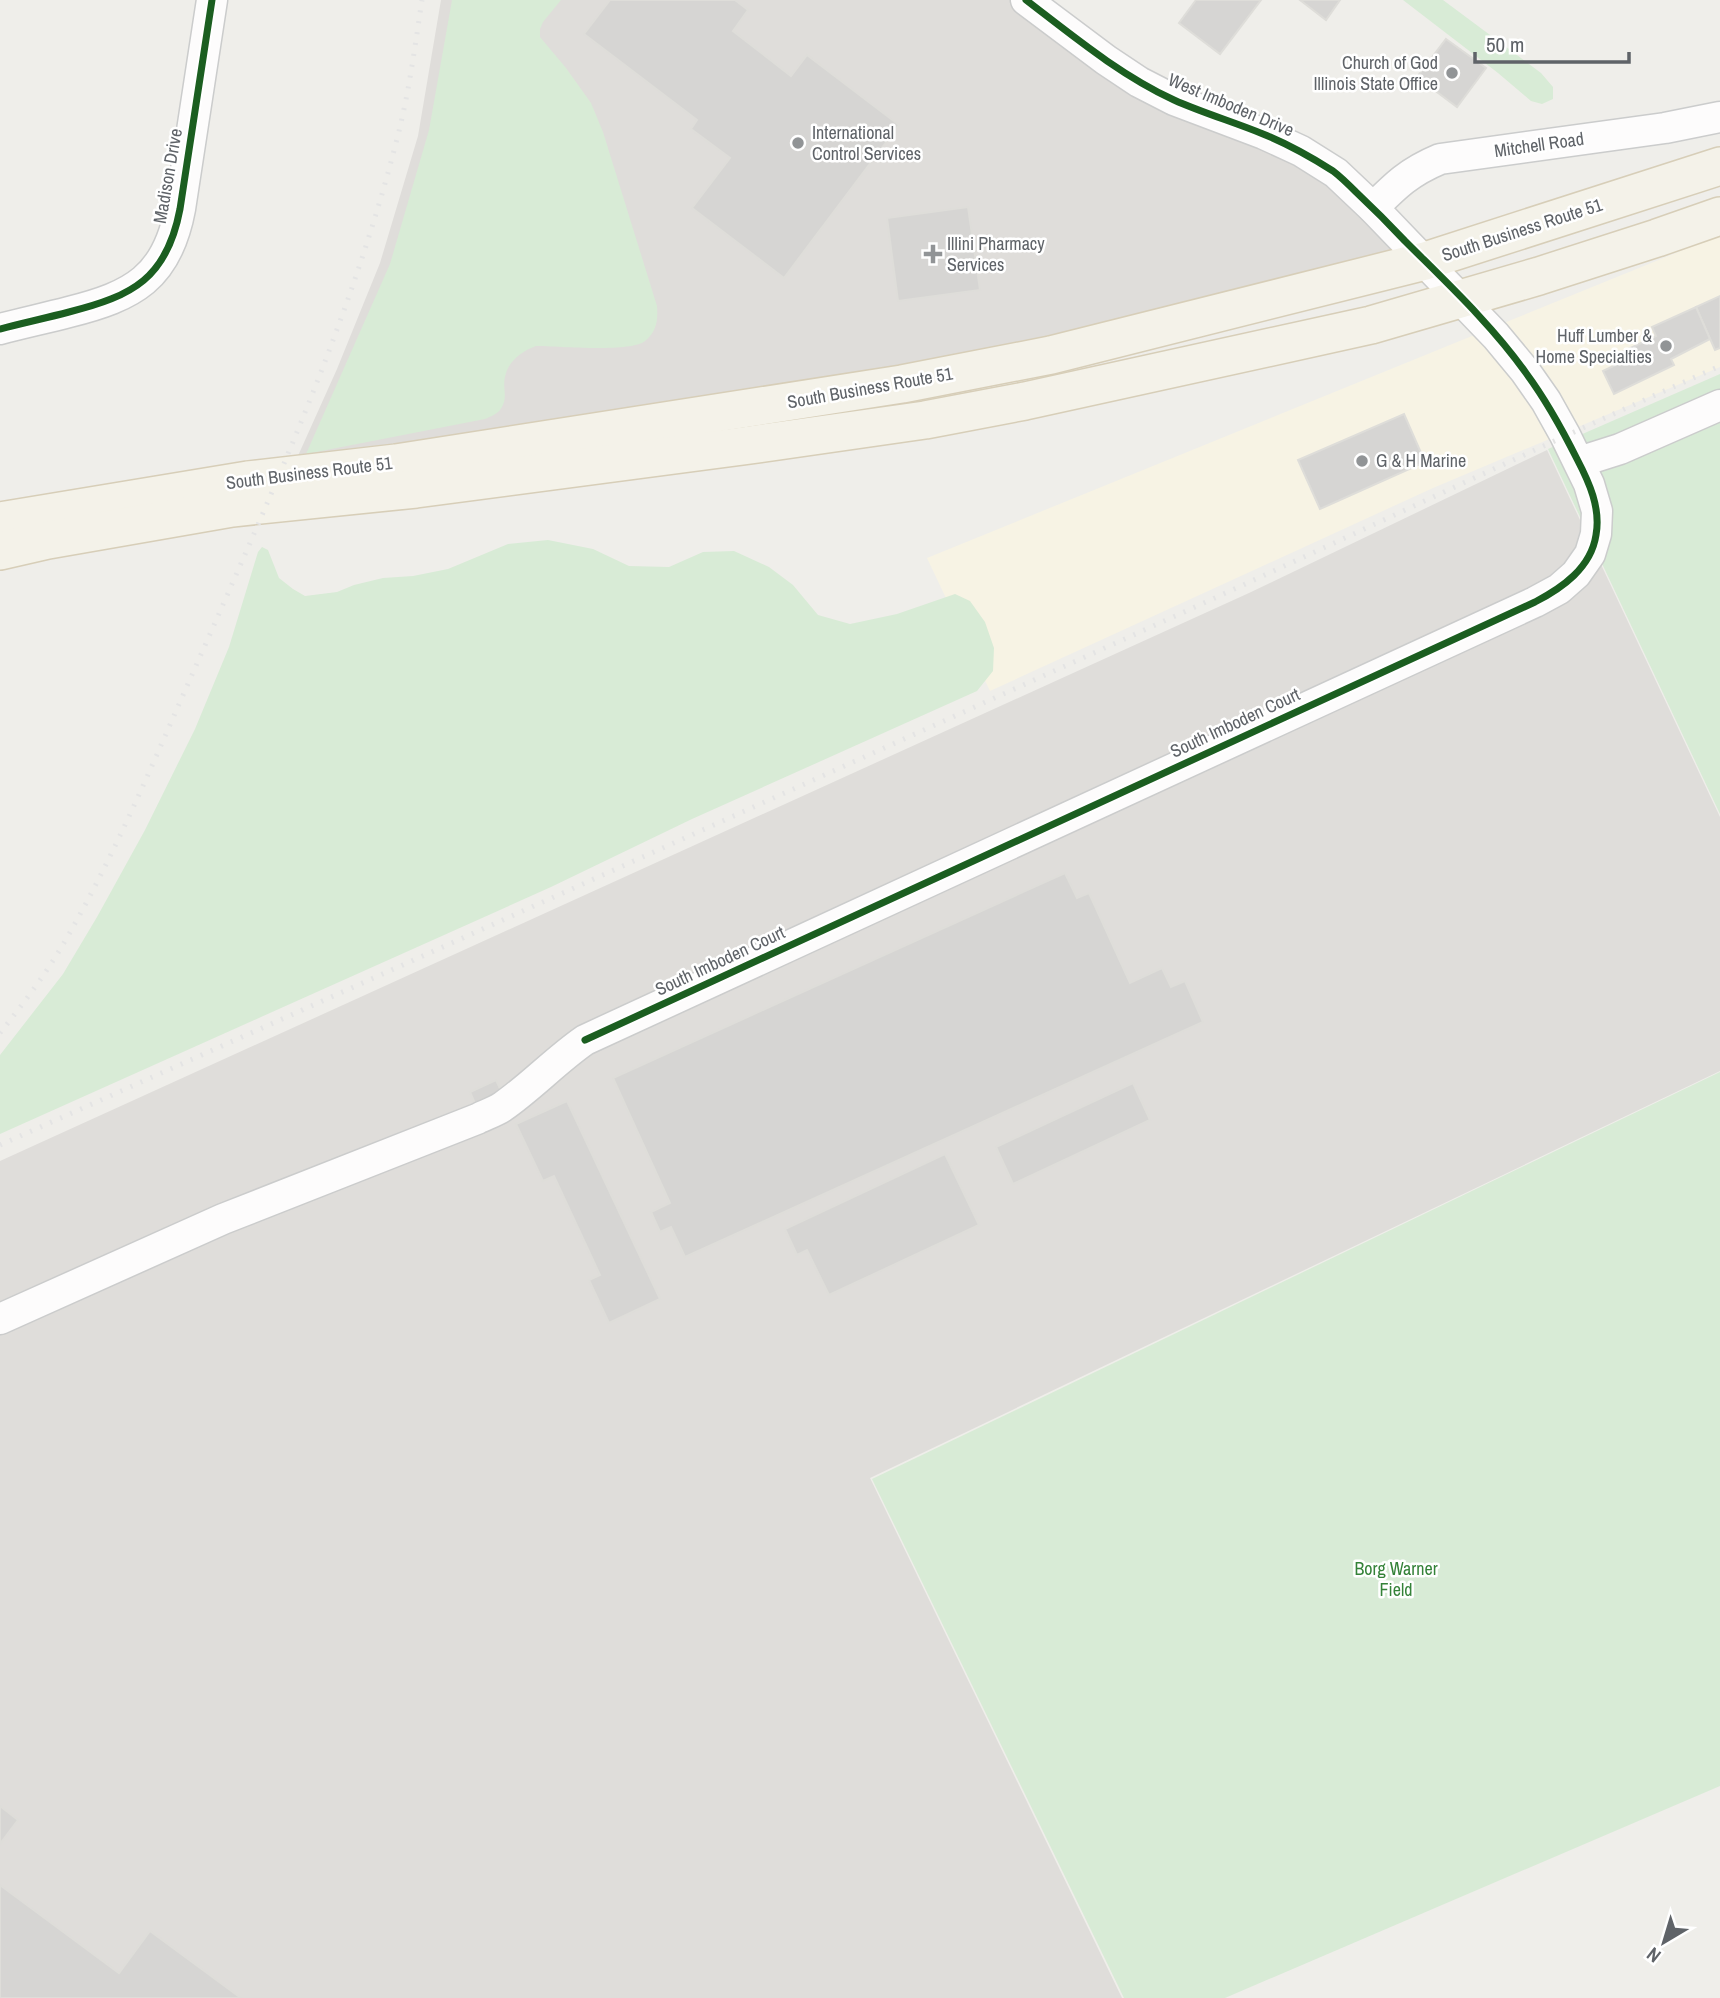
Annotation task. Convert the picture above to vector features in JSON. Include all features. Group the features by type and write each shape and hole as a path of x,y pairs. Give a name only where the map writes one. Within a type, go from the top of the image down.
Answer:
{"main road":[{"name":"South Business Route 51","path":"0,551 232,508 416,489 925,420 1025,401 1371,325 1443,280 1720,166"},
{"name":"South Business Route 51","path":"0,521 248,480 396,463 902,384 1443,280 1592,260 1720,216"}],"street":[{"name":"Madison Drive","path":"0,329 113,299 134,289 163,260 178,222 212,0"},
{"name":"West Imboden Drive","path":"1026,0 1139,82 1174,100 1301,151 1336,173 1443,280"},
{"name":"Mitchell Road","path":"1373,208 1399,181 1418,168 1440,159 1665,128 1720,117"},
{"name":"South Imboden Court","path":"0,1319 223,1219 477,1119 500,1108 541,1076 560,1057 585,1040 1535,603 1559,589 1576,574 1590,554 1597,534 1597,511 1590,484 1552,412 1525,371 1443,280"},
{"path":"1579,462 1620,449 1720,405"}],"shaded area":[{"path":"441,0 1013,0 1306,162 1414,259 1064,344 588,426 297,458 380,263 418,136"},
{"path":"1720,235 1720,367 1433,488 990,691 927,558"},
{"path":"1547,450 1720,817 1720,1071 870,1478 1122,1998 0,1998 0,1161 1249,593"}],"green space":[{"path":"452,0 561,0 543,22 540,37 591,103 603,132 657,306 656,325 649,337 637,345 609,348 536,346 526,351 512,361 507,371 503,406 497,413 485,419 306,454 390,264 429,130"},
{"path":"1403,0 1443,0 1541,73 1553,87 1553,99 1542,104 1531,101"},
{"path":"1720,374 1720,814 1548,449"},
{"path":"548,540 593,549 629,566 669,567 703,552 734,551 769,567 793,585 818,615 850,624 897,614 955,594 970,601 985,622 994,648 993,671 977,691 692,819 551,887 0,1134 0,1055 63,974 145,830 195,729 229,647 258,552 262,547 268,550 279,578 305,596 337,592 383,578 413,576 448,569 508,544"},
{"name":"Borg Warner Field","path":"1720,1072 1720,1786 1225,1998 1124,1998 872,1479"}],"building":[{"name":"International Control Services","path":"610,0 735,0 748,10 733,31 791,76 807,55 899,125 784,278 692,208 730,158 691,129 697,120 584,34"},
{"path":"1196,0 1261,0 1220,54 1179,23"},
{"path":"1300,0 1340,0 1326,20"},
{"name":"Church of God Illinois State Office","path":"1446,39 1486,68 1457,107 1417,77"},
{"name":"Illini Pharmacy Services","path":"968,207 980,290 898,301 887,218"},
{"path":"1720,296 1720,348 1715,350 1696,307"},
{"name":"Huff Lumber & Home Specialties","path":"1696,307 1710,339 1671,359 1674,365 1614,394 1603,371 1626,360 1622,352 1656,336 1652,327"},
{"name":"G & H Marine","path":"1404,414 1425,462 1320,509 1298,460"},
{"path":"1065,873 1077,898 1089,893 1130,983 1162,968 1171,987 1185,981 1203,1022 685,1257 671,1227 660,1232 651,1212 670,1203 613,1078"},
{"path":"496,1080 504,1097 477,1108 470,1092"},
{"path":"1133,1083 1150,1120 1013,1184 996,1147"},
{"path":"567,1101 660,1299 609,1323 589,1280 600,1275 554,1176 543,1181 516,1124"},
{"path":"945,1154 979,1225 829,1295 807,1250 797,1255 785,1229"},
{"path":"0,1806 18,1820 0,1844"},
{"path":"0,1885 119,1973 150,1931 241,1998 0,1998"}],"railway":[{"path":"0,1033 58,953 121,834 285,462 335,335 379,205 405,104 422,0"},
{"path":"0,1145 1222,595 1720,366"}],"cycle path":[{"path":"0,329 112,299 129,291 156,268 174,233 180,209 212,0"},
{"path":"585,1040 1535,602 1574,576 1593,547 1597,515 1590,486 1560,426 1533,383 1484,321 1348,184 1333,171 1281,142 1185,105 1154,90 1097,54 1026,0"}],"place":[{"name":"Church of God Illinois State Office","path":"1452,73"},
{"name":"International Control Services","path":"798,143"},
{"name":"Illini Pharmacy Services","path":"933,254"},
{"name":"Huff Lumber & Home Specialties","path":"1666,346"},
{"name":"G & H Marine","path":"1362,461"}]}
